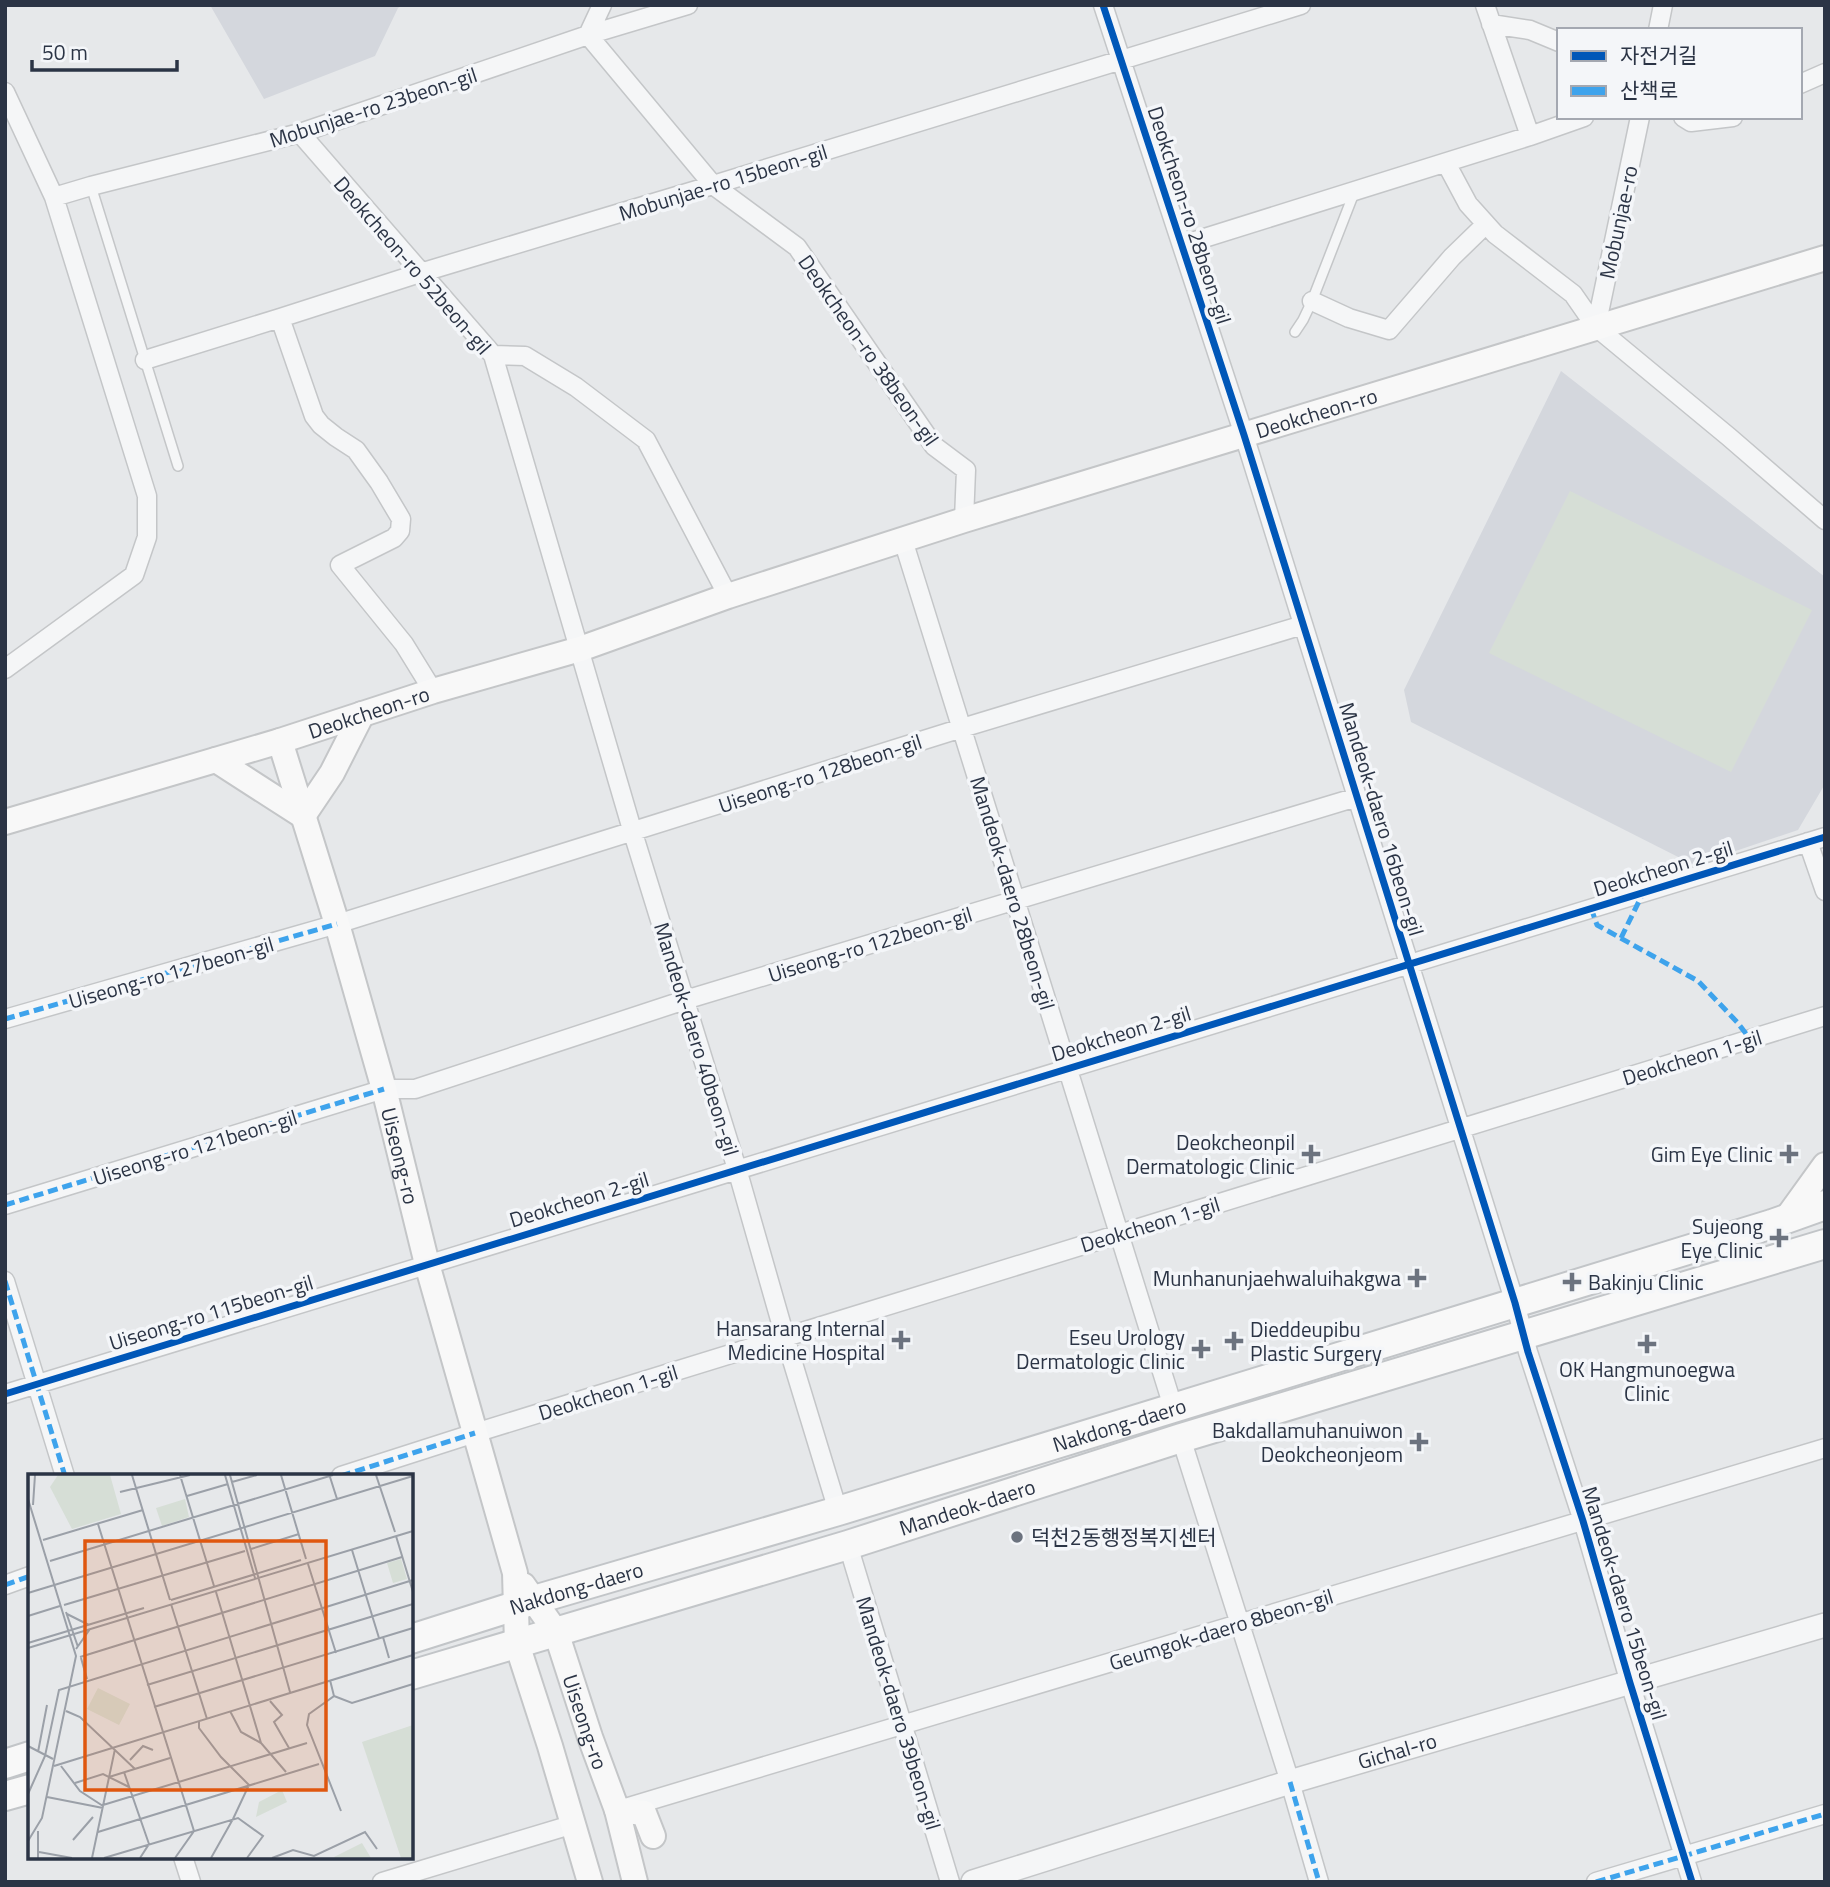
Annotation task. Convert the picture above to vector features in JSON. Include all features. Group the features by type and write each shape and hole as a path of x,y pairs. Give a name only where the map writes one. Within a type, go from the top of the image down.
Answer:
{"main road":[{"name":"Deokcheon-ro","path":"5,822 280,741 433,691 580,649 728,596 964,520 1825,258"},
{"path":"216,760 303,816 332,773 362,714"},
{"name":"Uiseong-ro","path":"280,741 337,924 384,1089 428,1264 515,1573 525,1603 556,1632 617,1811 635,1882"},
{"path":"1786,1219 1825,1165"},
{"name":"Nakdong-daero","path":"413,1638 838,1511 1825,1205"},
{"name":"Mandeok-daero","path":"413,1674 848,1545 1181,1438 1825,1244"},
{"path":"1797,1252 1825,1265"},
{"name":"Uiseong-ro","path":"525,1603 517,1644 550,1746 563,1753 576,1812"},
{"path":"550,1746 552,1720 560,1711 575,1716 590,1737"},
{"path":"5,1764 28,1757"},
{"path":"5,1796 28,1790"},
{"path":"617,1811 644,1813 653,1836"},
{"path":"576,1812 590,1882"}],"street":[{"path":"588,35 602,5"},
{"name":"Mobunjae-ro 23beon-gil","path":"54,197 300,133 588,35 688,5"},
{"name":"Deokcheon-ro 28beon-gil","path":"1103,5 1244,435"},
{"name":"Mobunjae-ro 15beon-gil","path":"145,360 420,273 1301,5"},
{"path":"1485,5 1531,136"},
{"path":"1658,28 1663,5"},
{"path":"1491,24 1530,30 1557,41"},
{"name":"Deokcheon-ro 38beon-gil","path":"588,35 713,185 797,247 934,446 967,470 964,520"},
{"path":"1802,83 1825,73"},
{"path":"5,92 54,197 147,496 147,537 134,575 5,669"},
{"path":"1182,246 1578,119"},
{"name":"Mobunjae-ro","path":"1596,327 1640,119"},
{"path":"1686,119 1691,122 1716,119"},
{"name":"Deokcheon-ro 52beon-gil","path":"300,133 493,355 580,649"},
{"path":"1446,163 1468,204 1495,233 1573,294 1596,327 1825,520"},
{"path":"1312,301 1349,318 1389,330 1452,257 1486,224"},
{"path":"280,318 314,416 336,437 356,450 401,519 400,531 394,538 340,565 404,644 433,691"},
{"path":"493,355 525,356 576,387 646,440 728,596"},
{"name":"Mandeok-daero 16beon-gil","path":"1244,435 1523,1334"},
{"name":"Mandeok-daero 28beon-gil","path":"903,540 1173,1407"},
{"name":"Uiseong-ro 128beon-gil","path":"337,924 962,728 1303,625"},
{"name":"Mandeok-daero 40beon-gil","path":"580,649 838,1511"},
{"name":"Uiseong-ro 122beon-gil","path":"384,1089 415,1089 685,1000 1357,797"},
{"path":"1817,839 1825,891"},
{"name":"Deokcheon 2-gil","path":"428,1264 1817,839"},
{"name":"Uiseong-ro 127beon-gil","path":"5,1019 337,924"},
{"name":"Deokcheon 1-gil","path":"347,1474 1825,1016"},
{"name":"Uiseong-ro 121beon-gil","path":"5,1205 384,1089"},
{"name":"Uiseong-ro 115beon-gil","path":"5,1394 428,1264"},
{"path":"5,1281 64,1474"},
{"name":"Mandeok-daero 15beon-gil","path":"1523,1334 1583,1521 1692,1882"},
{"path":"1181,1438 1241,1623 1319,1882"},
{"name":"Geumgok-daero 8beon-gil","path":"617,1811 1825,1448"},
{"name":"Mandeok-daero 39beon-gil","path":"848,1545 950,1882"},
{"path":"5,1584 28,1577"},
{"name":"Gichal-ro","path":"973,1882 1290,1782 1825,1625"},
{"path":"383,1882 576,1812"},
{"path":"1596,1882 1825,1814"},
{"path":"184,1859 191,1882"}],"lane":[{"path":"91,186 178,466"},
{"path":"1295,332 1312,301 1355,191"}],"shaded area":[{"path":"210,5 403,5 398,8 375,56 264,99"},
{"path":"1561,371 1825,577 1825,784 1798,830 1694,865 1411,722 1404,690"},
{"path":"1570,491 1812,610 1731,772 1489,653"}],"marked path":[{"path":"1621,938 1643,893"},
{"path":"1591,908 1597,925 1698,981 1750,1039"},
{"path":"5,1019 337,924"},
{"path":"5,1205 384,1089"},
{"path":"5,1281 64,1474"},
{"path":"347,1474 475,1433"},
{"path":"5,1585 28,1577"},
{"path":"1290,1782 1319,1882"},
{"path":"1596,1882 1825,1814"}],"cycle path":[{"path":"1103,5 1244,435 1528,1352 1583,1521 1692,1882"},
{"path":"5,1394 1825,837"}],"place":[{"name":"Deokcheonpil Dermatologic Clinic","path":"1311,1154"},
{"name":"Gim Eye Clinic","path":"1789,1154"},
{"name":"Sujeong Eye Clinic","path":"1779,1238"},
{"name":"Munhanunjaehwaluihakgwa","path":"1417,1278"},
{"name":"Bakinju Clinic","path":"1572,1282"},
{"name":"Hansarang Internal Medicine Hospital","path":"901,1340"},
{"name":"Dieddeupibu Plastic Surgery","path":"1234,1341"},
{"name":"OK Hangmunoegwa Clinic","path":"1647,1344"},
{"name":"Eseu Urology Dermatologic Clinic","path":"1201,1349"},
{"name":"Bakdallamuhanuiwon Deokcheonjeom","path":"1419,1442"},
{"name":"덕천2동행정복지센터","path":"1017,1537"}]}
